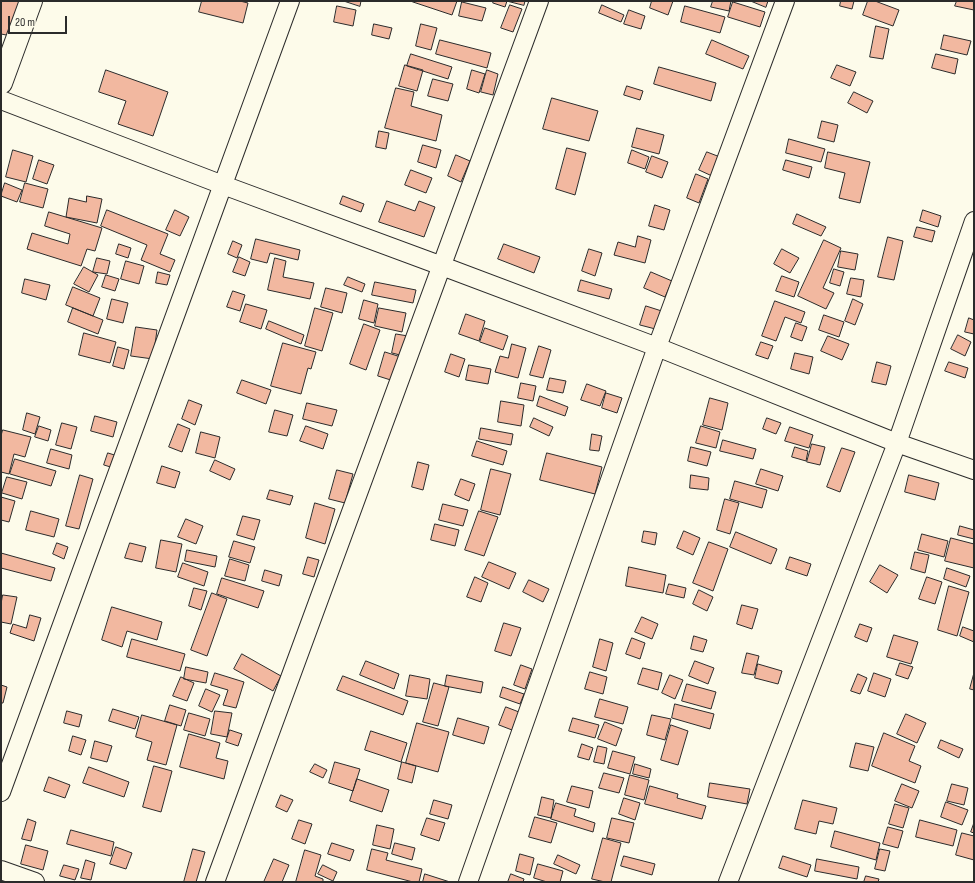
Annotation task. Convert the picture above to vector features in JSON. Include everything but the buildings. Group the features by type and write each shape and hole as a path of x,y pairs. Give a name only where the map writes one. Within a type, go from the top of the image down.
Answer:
{"street":[{"path":"1,83 31,1"},
{"path":"1,792 290,1"},
{"path":"216,882 539,1"},
{"path":"468,882 657,347 785,1"},
{"path":"1,100 223,185 657,347 897,443 974,470"},
{"path":"728,882 897,443 974,221"},
{"path":"1,870 35,882"}]}
